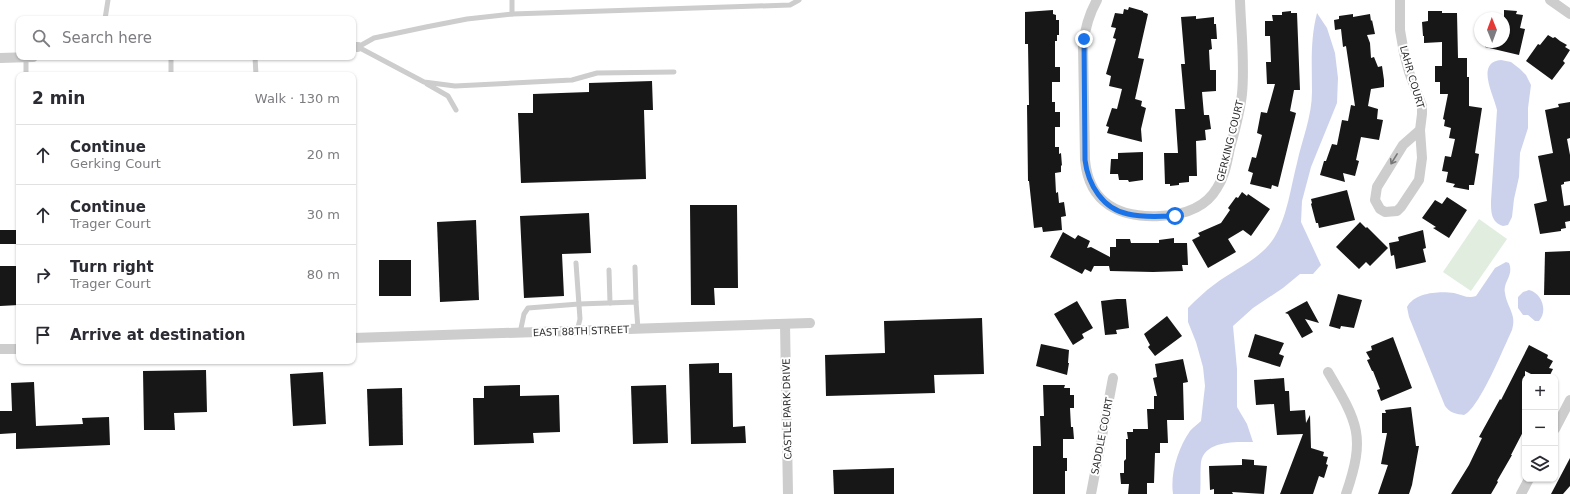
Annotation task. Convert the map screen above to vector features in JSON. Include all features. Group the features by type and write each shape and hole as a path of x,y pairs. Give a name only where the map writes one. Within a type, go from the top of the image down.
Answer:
{"street":[{"name":"GERKING COURT","path":"1097,0 1086,27 1083,45 1085,160 1087,171 1092,186 1106,203 1126,214 1145,217 1175,216 1188,213 1201,206 1209,199 1218,186 1224,172 1238,117 1242,94 1240,0"},
{"name":"LAHR COURT","path":"1400,0 1400,30 1404,53 1409,72 1422,106 1420,130 1422,152 1421,169 1419,180 1401,207 1397,211 1385,212 1380,209 1375,200 1377,187 1403,145 1420,130"},
{"path":"1550,0 1570,14"},
{"path":"0,58 16,57"},
{"name":"CASTLE PARK DRIVE","path":"785,324 788,494"},
{"name":"EAST 88TH STREET","path":"356,338 810,324"},
{"path":"0,350 16,349"},
{"path":"1328,372 1348,406 1353,417 1357,434 1358,445 1356,463 1346,494"},
{"name":"SADDLE COURT","path":"1091,494 1113,378"},
{"path":"1558,423 1570,400"},
{"path":"1522,494 1528,482"}],"lane":[{"path":"105,16 108,0"},
{"path":"512,0 512,14"},
{"path":"356,47 374,38 467,19 512,14 691,7 790,6 799,0"},
{"path":"356,48 448,96 456,110"},
{"path":"26,60 26,72"},
{"path":"171,60 171,72"},
{"path":"255,60 256,72"},
{"path":"424,82 455,86 572,80 597,73 674,72"},
{"path":"576,263 580,319 577,331"},
{"path":"635,267 638,329"},
{"path":"609,270 610,303"},
{"path":"520,333 524,314 528,308 636,302"}],"green space":[{"path":"1479,219 1507,239 1471,291 1443,272"}],"water":[{"path":"1317,13 1327,28 1335,53 1338,78 1337,103 1311,167 1302,201 1301,222 1321,265 1313,274 1300,274 1283,288 1253,308 1233,326 1237,369 1237,407 1247,424 1253,442 1222,444 1208,450 1201,462 1200,494 1173,494 1172,486 1176,461 1182,445 1191,430 1201,421 1205,386 1203,367 1196,342 1188,322 1188,308 1211,287 1262,252 1274,238 1282,221 1288,202 1312,101 1312,43"},
{"path":"1501,60 1511,62 1520,69 1526,75 1531,85 1528,108 1528,128 1520,153 1519,177 1512,217 1508,225 1503,226 1496,222 1492,216 1491,209 1497,110 1488,80 1489,67 1493,62"},
{"path":"1506,262 1509,263 1510,271 1505,285 1505,293 1513,315 1512,330 1491,377 1477,402 1464,415 1453,413 1445,406 1409,317 1407,307 1416,298 1428,294 1448,292 1468,297 1476,296 1495,268"},
{"path":"1529,290 1534,292 1540,298 1542,303 1543,312 1539,321 1535,321 1528,315 1523,315 1518,308 1518,297 1523,292"}],"building":[{"path":"1129,7 1148,14 1138,58 1144,59 1135,99 1142,101 1141,106 1146,108 1141,129 1142,142 1107,133 1109,127 1106,126 1112,108 1117,109 1122,89 1109,86 1111,76 1106,74 1116,39 1113,38 1116,28 1111,27 1115,13 1123,14 1124,9 1128,10"},
{"path":"1053,10 1053,14 1056,15 1056,20 1059,20 1059,35 1057,35 1057,41 1055,41 1055,67 1060,67 1060,82 1052,82 1052,102 1055,102 1055,112 1060,112 1060,127 1055,127 1055,147 1059,147 1062,166 1061,165 1061,172 1055,173 1056,193 1058,192 1059,203 1064,202 1066,216 1061,217 1062,230 1043,232 1042,227 1034,228 1028,181 1028,44 1025,44 1025,12"},
{"path":"1504,10 1517,11 1516,14 1523,15 1520,28 1525,29 1519,55 1489,48 1510,48 1510,12 1504,12"},
{"path":"1291,11 1291,13 1297,13 1300,90 1294,90 1290,111 1296,113 1278,187 1272,185 1271,189 1250,184 1253,173 1248,171 1252,157 1256,158 1262,135 1257,133 1261,112 1267,113 1275,84 1267,84 1266,62 1271,62 1270,36 1265,36 1265,21 1273,21 1272,15 1282,15 1282,12"},
{"path":"1428,11 1457,13 1458,58 1467,58 1467,77 1469,77 1469,106 1482,108 1475,153 1479,154 1476,173 1474,185 1469,185 1469,190 1453,187 1455,184 1446,182 1448,172 1442,171 1445,156 1451,157 1455,139 1449,138 1451,128 1444,126 1445,120 1443,119 1448,94 1440,94 1440,82 1435,82 1435,66 1442,66 1442,42 1424,43 1422,22 1428,21"},
{"path":"1353,14 1353,17 1370,14 1371,21 1372,20 1375,34 1367,35 1370,43 1371,58 1374,57 1378,67 1382,66 1384,87 1371,89 1368,106 1378,109 1377,119 1383,120 1379,140 1361,137 1356,160 1359,161 1355,176 1343,173 1345,182 1320,175 1324,161 1326,161 1332,144 1337,145 1342,120 1348,121 1351,105 1355,106 1346,46 1343,47 1341,29 1335,30 1334,20 1339,19 1339,16"},
{"path":"1196,16 1196,19 1214,17 1214,24 1216,24 1217,39 1211,39 1212,49 1209,50 1210,70 1216,70 1216,91 1202,92 1204,115 1209,115 1211,129 1205,130 1206,140 1196,141 1197,176 1189,176 1189,182 1170,186 1170,184 1165,184 1164,153 1178,153 1175,109 1185,109 1181,64 1185,64 1181,17"},
{"path":"1548,35 1553,38 1555,37 1567,45 1565,47 1570,50 1563,61 1565,63 1552,80 1526,61 1538,44 1540,45"},
{"path":"652,81 653,110 644,110 646,179 521,183 518,113 533,113 533,94 589,92 589,83"},
{"path":"1570,102 1570,138 1567,139 1570,155 1570,181 1564,182 1564,184 1561,185 1564,206 1570,205 1570,221 1565,222 1566,228 1561,229 1561,231 1540,234 1534,204 1547,201 1538,156 1553,153 1545,110 1559,107 1558,104"},
{"path":"1143,152 1143,180 1129,182 1128,180 1119,180 1118,174 1110,174 1111,159 1118,159 1118,153"},
{"path":"1347,190 1355,220 1319,228 1318,223 1316,223 1311,199"},
{"path":"1242,192 1247,196 1248,194 1270,209 1251,236 1243,230 1228,239 1236,252 1208,268 1192,240 1200,236 1198,233 1221,223 1230,210 1228,208 1236,197 1238,198"},
{"path":"1447,197 1467,210 1449,238 1433,228 1436,227 1422,218 1435,200 1442,204"},
{"path":"690,205 737,205 738,288 714,288 715,305 691,305"},
{"path":"589,213 591,253 562,254 564,296 524,298 520,216"},
{"path":"476,220 479,300 440,302 437,222"},
{"path":"1360,222 1388,248 1370,266 1366,262 1359,269 1336,247"},
{"path":"0,230 16,230 16,244 0,244"},
{"path":"1423,230 1426,248 1423,249 1426,262 1396,269 1394,255 1391,256 1389,243 1399,241 1398,237"},
{"path":"1063,232 1075,239 1078,235 1090,241 1087,248 1091,247 1110,257 1110,247 1116,247 1116,239 1130,239 1131,243 1159,243 1159,240 1174,238 1174,243 1187,243 1188,265 1182,265 1183,271 1153,272 1110,271 1109,266 1094,266 1091,272 1085,269 1082,274 1050,257"},
{"path":"1570,251 1570,295 1544,295 1545,252"},
{"path":"379,260 411,260 411,296 379,296"},
{"path":"0,266 16,266 16,305 0,306"},
{"path":"1338,294 1362,300 1354,328 1341,326 1340,329 1329,326"},
{"path":"1126,299 1129,328 1116,330 1117,334 1105,335 1101,301"},
{"path":"1077,301 1093,328 1082,334 1084,338 1073,345 1054,314"},
{"path":"1307,301 1319,323 1305,319 1313,332 1302,338 1288,314 1285,313"},
{"path":"1167,316 1182,336 1155,356 1148,347 1150,345 1144,334"},
{"path":"982,318 984,374 934,375 935,393 826,396 825,355 885,353 884,321"},
{"path":"1255,334 1284,343 1279,354 1284,356 1280,367 1248,357"},
{"path":"1393,337 1412,388 1381,401 1377,390 1380,389 1367,360 1370,359 1366,352 1372,350 1371,346"},
{"path":"1041,344 1069,350 1067,375 1036,366"},
{"path":"1529,345 1548,355 1547,358 1553,361 1549,368 1553,369 1550,374 1531,374 1525,371 1525,374 1522,374 1522,434 1491,494 1451,494 1469,465 1482,438 1479,437 1500,399 1501,400"},
{"path":"1183,359 1188,382 1183,383 1184,420 1167,420 1168,443 1160,443 1160,453 1155,453 1154,483 1147,483 1147,494 1128,494 1129,484 1121,484 1120,473 1124,473 1126,439 1128,439 1127,432 1133,432 1133,429 1148,429 1147,409 1154,409 1154,396 1157,396 1153,378 1157,377 1155,364"},
{"path":"719,363 719,373 732,373 733,427 745,426 746,443 691,444 689,364"},
{"path":"206,370 207,412 174,413 175,430 144,430 143,371"},
{"path":"323,372 326,424 293,426 290,374"},
{"path":"1284,378 1285,391 1289,391 1290,411 1305,410 1306,423 1310,415 1311,448 1324,452 1323,456 1328,457 1326,464 1328,465 1324,478 1319,476 1313,494 1280,494 1303,434 1277,435 1274,404 1256,405 1254,380"},
{"path":"34,382 36,426 83,424 82,418 109,417 110,445 16,449 16,433 0,434 0,411 12,411 11,383"},
{"path":"520,385 520,396 559,395 560,432 533,433 534,443 474,445 473,398 484,398 484,386"},
{"path":"666,385 668,443 633,444 631,386"},
{"path":"1043,385 1065,385 1064,388 1070,388 1070,395 1074,395 1074,408 1070,408 1071,427 1073,427 1074,439 1063,439 1063,458 1067,458 1067,471 1065,471 1065,494 1033,494 1033,446 1041,446 1040,416 1044,416"},
{"path":"402,388 403,445 369,446 367,389"},
{"path":"1411,407 1416,446 1419,446 1409,494 1378,494 1388,465 1381,464 1387,433 1382,433 1382,413 1386,413 1385,410"},
{"path":"1570,458 1570,486 1563,494 1551,494"},
{"path":"1242,459 1254,460 1254,465 1267,466 1264,494 1232,492 1233,494 1214,494 1214,489 1210,490 1209,466 1242,465"},
{"path":"894,468 894,494 834,494 833,470"}],"route":[{"path":"1084,39 1085,160 1092,186 1106,203 1126,214 1145,217 1175,216"}]}
